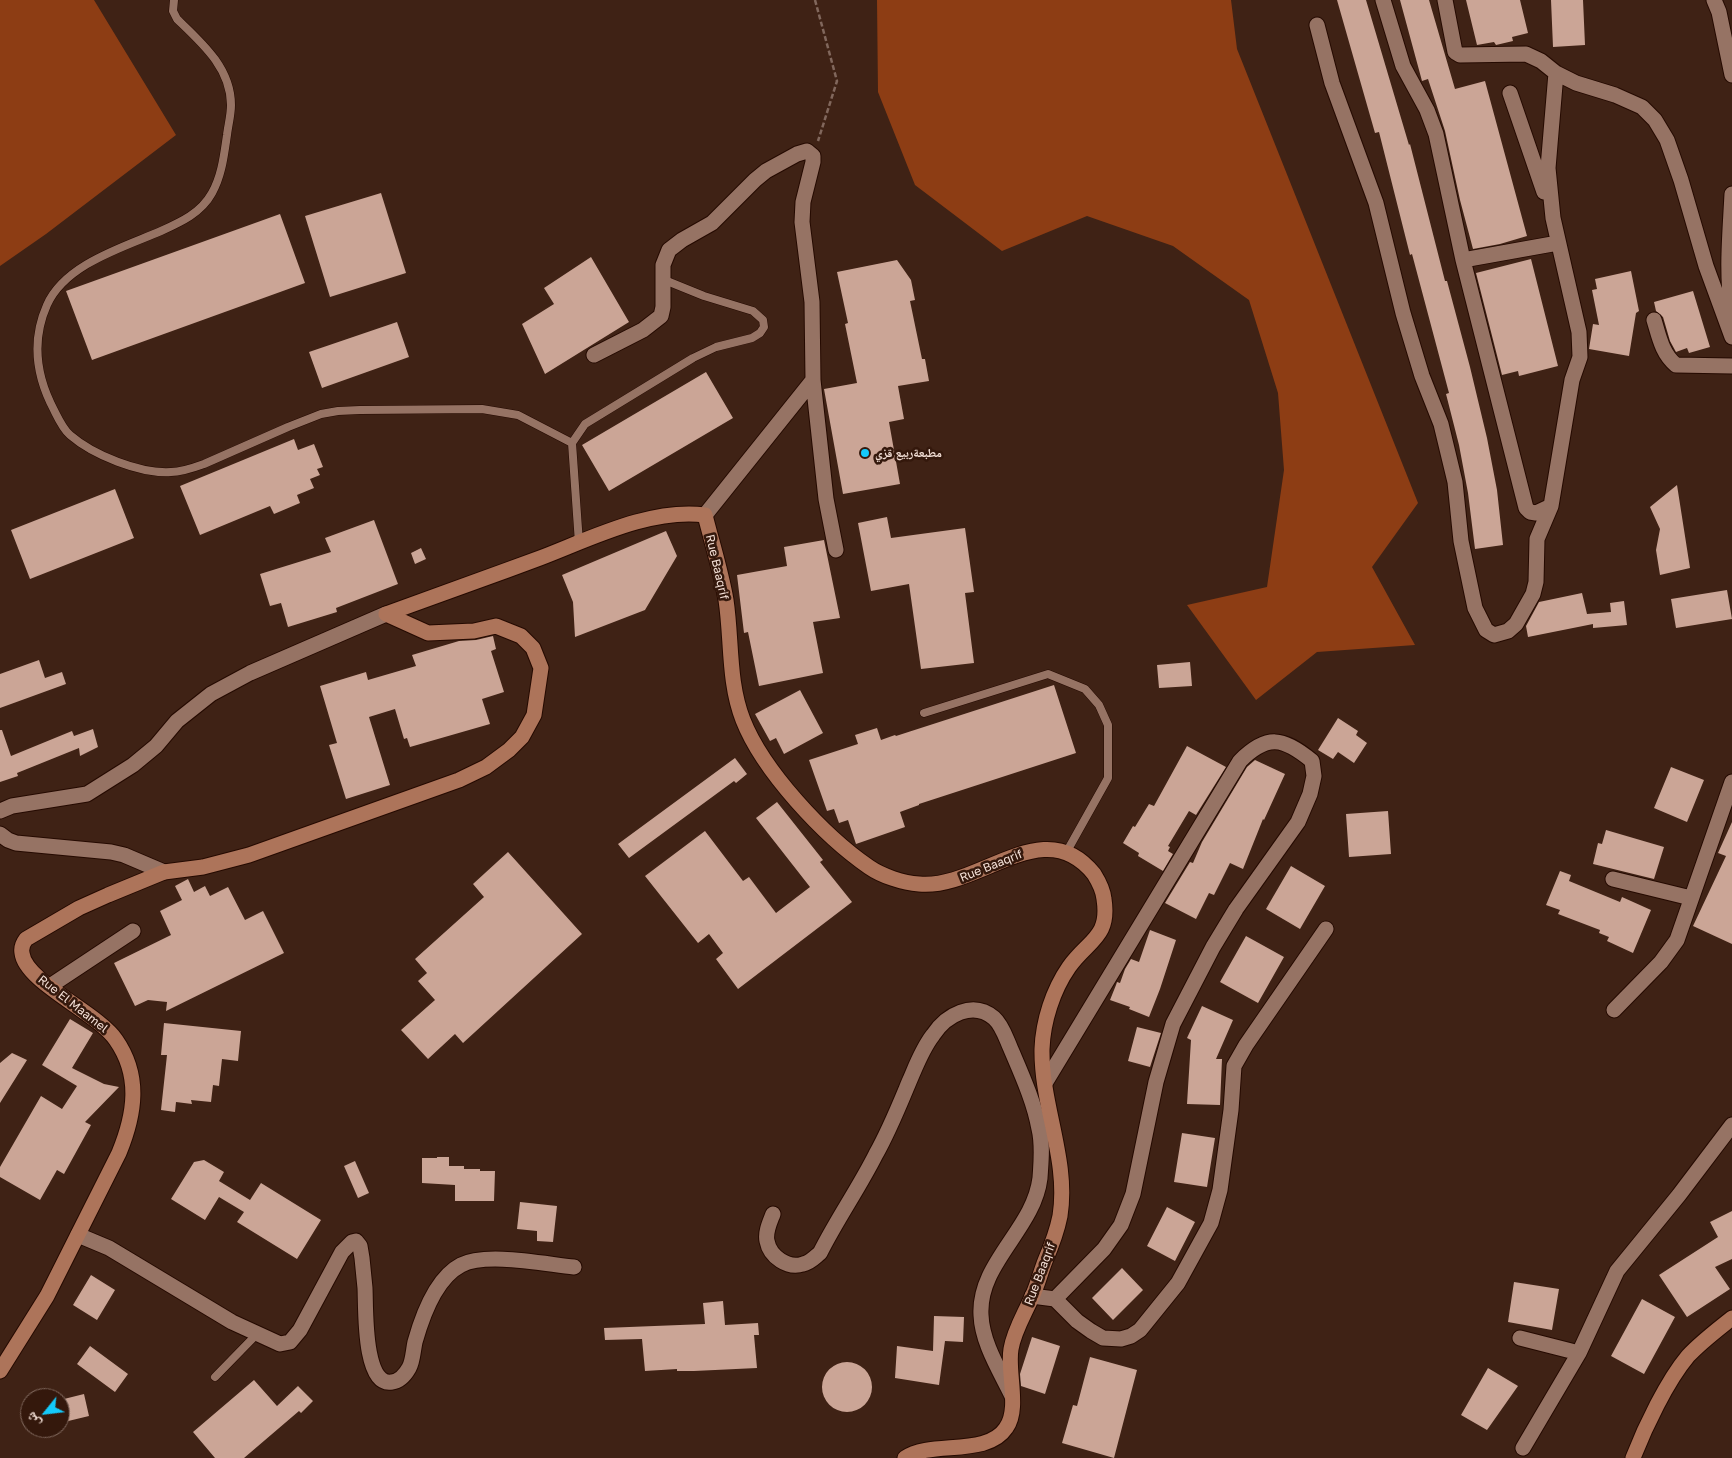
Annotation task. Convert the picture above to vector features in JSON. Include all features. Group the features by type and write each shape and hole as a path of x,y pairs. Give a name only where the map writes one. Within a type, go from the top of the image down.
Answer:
{"street":[{"path":"1383,0 1403,66 1427,110 1436,134 1463,260 1526,508 1530,512 1536,512 1551,506"},
{"path":"1445,0 1456,52 1460,55 1526,54 1576,83 1615,95 1642,107 1655,120 1667,140 1706,266 1732,337"},
{"path":"1714,0 1719,12 1732,75"},
{"path":"1317,25 1332,83 1376,203 1398,294 1422,376 1441,424 1455,482 1461,541 1475,608 1488,632 1494,635 1508,631 1516,624 1533,594 1536,582 1537,539 1551,506 1572,380 1580,357 1578,332 1553,218 1548,168 1556,73"},
{"path":"1510,93 1553,218"},
{"path":"594,356 643,330 661,316 663,307 663,265 669,250 682,240 712,223 766,171 797,154 807,151 812,156 812,170 803,202 802,222 812,302 814,380 826,499 836,550"},
{"path":"1732,194 1730,298 1732,312"},
{"path":"1463,260 1558,243"},
{"path":"1654,320 1662,347 1668,359 1676,365 1732,366"},
{"path":"0,811 12,806 88,794 133,765 156,746 178,721 211,694 250,672 386,614 606,532 664,516 687,513 704,515 814,380"},
{"name":"Rue Baaqrif","path":"704,515 719,566 726,602 734,685 743,719 759,750 776,776 806,811 841,845 871,869 895,879 920,885 947,883 1032,850 1066,852 1076,857 1096,877 1103,890 1106,909 1104,925 1070,967 1058,987 1045,1025 1042,1050 1045,1082 1060,1165 1062,1194 1060,1218 1010,1350 1012,1396 1009,1425 1002,1434 978,1444 917,1452 906,1458"},
{"path":"0,834 8,840 21,843 124,855 164,872 203,867 250,855 434,790 486,767 509,750 522,737 534,716 541,668 533,648 521,636 496,626 474,631 428,633 386,614"},
{"path":"1045,1082 1240,761 1252,750 1268,742 1279,741 1301,752 1312,761 1314,776 1306,806 1298,822 1236,909 1212,947 1173,1024 1156,1082 1133,1194 1121,1225 1104,1249 1055,1299"},
{"path":"1614,1010 1661,962 1677,940 1732,782"},
{"name":"Rue El Maamel","path":"0,1371 48,1296 119,1153 128,1131 133,1104 132,1079 126,1057 115,1038 98,1021 30,970 24,962 22,947 26,938 53,922 164,872"},
{"path":"1613,879 1691,898"},
{"path":"1032,1296 1055,1299 1076,1321 1090,1331 1103,1338 1121,1339 1131,1336 1140,1330 1178,1283 1211,1223 1220,1190 1230,1119 1234,1066 1326,929"},
{"path":"50,986 133,931"},
{"path":"773,1214 767,1228 767,1241 771,1252 783,1263 796,1266 813,1260 820,1253 876,1155 921,1054 934,1033 960,1011 972,1009 982,1011 994,1018 1003,1032 1031,1102 1040,1129 1042,1155 1040,1182 1032,1208 988,1279 982,1300 981,1315 984,1335 1012,1396"},
{"path":"1523,1448 1579,1353 1617,1271 1732,1125"},
{"path":"78,1235 109,1248 232,1322 274,1343 285,1344 290,1342 300,1330 342,1252 352,1242 356,1242 360,1246 362,1258 369,1353 373,1369 380,1380 388,1383 402,1378 409,1368 423,1318 430,1301 446,1278 458,1267 470,1261 502,1259 574,1267"},
{"path":"1633,1458 1642,1435 1676,1374 1688,1357 1732,1318"},
{"path":"1520,1338 1579,1353"}],"lane":[{"path":"174,0 173,11 177,19 219,64 228,82 231,106 220,176 211,195 198,210 181,222 80,268 60,285 47,304 38,333 38,369 44,392 69,434 87,446 132,466 148,470 172,472 188,470 305,420 338,411 482,409 500,411 518,415 572,443"},
{"path":"580,543 572,443 586,424 698,355 716,347 752,338 760,334 764,327 763,320 753,311 704,296 662,279"},
{"path":"924,714 1048,674 1085,689 1099,705 1108,725 1108,778 1066,852"},
{"path":"215,1377 257,1334"}],"path":[{"path":"812,156 837,81 815,0"}],"shaded area":[{"path":"0,0 94,0 176,135 46,234 0,266"},
{"path":"877,0 1231,0 1237,49 1418,503 1372,567 1415,645 1317,652 1256,700 1187,605 1267,587 1284,470 1278,393 1249,300 1173,246 1087,216 1002,251 915,185 878,92"}],"building":[{"path":"1337,0 1366,0 1410,144 1445,281 1447,281 1470,367 1487,438 1497,490 1503,545 1475,549 1468,493 1459,445 1446,394 1449,393 1412,254 1410,255 1379,132 1375,133"},
{"path":"1400,0 1429,0 1455,89 1485,81 1527,236 1473,249 1445,131 1428,79 1422,81"},
{"path":"1466,0 1520,0 1528,33 1512,37 1513,41 1496,45 1494,42 1477,45"},
{"path":"1551,0 1583,0 1585,45 1553,47"},
{"path":"381,193 406,273 330,297 305,216"},
{"path":"280,214 305,283 92,360 66,291"},
{"path":"591,257 629,322 545,374 522,324 554,304 544,288"},
{"path":"1531,259 1558,366 1519,376 1518,371 1502,375 1476,273"},
{"path":"897,260 911,280 915,300 910,301 922,359 925,359 929,381 898,386 904,419 889,422 900,484 843,494 824,389 857,383 845,324 848,323 837,272"},
{"path":"1631,271 1639,311 1636,313 1629,356 1589,349 1593,324 1599,325 1592,290 1597,289 1595,279"},
{"path":"1693,291 1710,347 1689,353 1687,348 1676,352 1670,341 1663,317 1656,311 1654,302"},
{"path":"397,322 409,357 322,388 309,352"},
{"path":"706,372 733,418 609,491 582,445"},
{"path":"294,439 298,450 314,444 323,467 317,469 320,475 310,479 314,488 297,495 300,503 274,514 270,506 200,535 180,486"},
{"path":"1677,485 1690,568 1660,575 1656,550 1660,529 1650,507"},
{"path":"115,489 134,538 30,579 11,530"},
{"path":"887,517 891,538 965,528 974,592 965,593 974,663 921,669 909,584 871,591 858,523"},
{"path":"374,520 398,584 336,608 337,612 288,627 281,603 270,606 260,574 331,552 325,538"},
{"path":"666,531 677,556 645,610 575,637 573,602 562,575"},
{"path":"824,540 840,618 813,622 823,673 759,686 748,632 744,633 737,575 787,566 784,547"},
{"path":"421,548 426,559 415,564 411,553"},
{"path":"1727,590 1732,619 1676,628 1671,599"},
{"path":"1582,593 1587,614 1611,612 1610,603 1624,601 1627,625 1593,628 1593,624 1528,637 1526,626 1539,602"},
{"path":"493,636 496,649 491,651 504,692 482,699 490,724 410,747 407,738 404,739 395,709 369,717 390,785 346,799 329,745 337,743 320,686 366,672 368,680 416,666 412,655 459,641"},
{"path":"39,660 45,678 62,672 66,684 0,708 0,674"},
{"path":"1190,662 1192,686 1159,688 1157,665"},
{"path":"1054,685 1076,753 919,804 900,812 905,827 856,844 848,820 839,823 834,809 827,811 809,760 858,744 855,735 877,728 881,740"},
{"path":"800,690 823,733 784,754 776,738 770,741 755,714"},
{"path":"1338,718 1358,731 1356,735 1367,743 1354,763 1338,752 1333,759 1318,750"},
{"path":"93,729 98,747 80,756 79,748 17,773 18,776 0,782 0,730 2,730 11,756 72,731 74,736"},
{"path":"1187,746 1226,767 1196,815 1189,811 1168,846 1170,847 1168,851 1173,854 1163,871 1138,856 1139,853 1123,843 1149,804 1154,806"},
{"path":"735,758 747,774 736,783 734,781 629,858 618,844"},
{"path":"1255,760 1285,774 1263,819 1243,869 1230,863 1214,895 1209,893 1196,919 1165,903 1190,862 1193,863 1202,842 1247,767"},
{"path":"1671,767 1704,780 1687,822 1654,808"},
{"path":"777,802 823,860 820,862 852,902 738,989 716,959 723,953 709,934 698,943 645,876 705,831 743,881 749,877 776,913 810,887 756,818"},
{"path":"1388,811 1391,854 1349,857 1346,814"},
{"path":"1732,822 1732,944 1693,926 1726,856 1718,853"},
{"path":"1606,830 1664,847 1654,879 1593,864 1598,843 1602,844"},
{"path":"508,852 582,934 463,1043 455,1034 428,1059 401,1030 435,1000 418,981 427,973 415,959 484,897 473,884"},
{"path":"1291,866 1325,886 1300,929 1266,909"},
{"path":"1560,871 1571,875 1569,881 1620,902 1622,897 1651,910 1633,953 1607,941 1609,937 1599,933 1600,930 1558,914 1560,910 1546,905"},
{"path":"188,879 194,892 205,886 210,896 228,887 245,920 263,911 284,953 166,1011 167,1002 148,1000 135,1006 114,963 171,935 160,911 182,900 175,886"},
{"path":"1150,930 1176,940 1149,1017 1129,1009 1130,1007 1110,1000 1117,982 1120,983 1131,959 1139,962"},
{"path":"1246,936 1284,957 1258,1003 1220,982"},
{"path":"1202,1006 1233,1020 1216,1059 1222,1059 1220,1105 1187,1104 1191,1040 1187,1038"},
{"path":"70,1019 93,1033 72,1068 104,1084 119,1087 85,1122 91,1125 64,1174 57,1170 40,1200 0,1177 0,1167 41,1096 62,1109 77,1086 42,1065"},
{"path":"164,1023 241,1031 238,1061 222,1059 219,1086 213,1085 211,1102 191,1100 192,1104 176,1102 175,1112 161,1110 167,1055 161,1055"},
{"path":"1137,1027 1161,1033 1150,1067 1128,1061"},
{"path":"12,1053 27,1060 0,1103 0,1063"},
{"path":"1182,1133 1215,1138 1207,1187 1174,1182"},
{"path":"449,1157 449,1166 464,1166 464,1169 480,1169 480,1171 495,1171 494,1201 455,1201 455,1185 422,1183 422,1158"},
{"path":"204,1160 224,1172 219,1181 250,1200 261,1183 321,1220 297,1259 237,1222 244,1212 219,1197 205,1220 171,1199 194,1162"},
{"path":"355,1161 369,1193 358,1198 344,1166"},
{"path":"520,1202 557,1206 553,1242 537,1241 537,1231 517,1229"},
{"path":"1167,1207 1195,1222 1175,1261 1147,1246"},
{"path":"1732,1211 1732,1259 1715,1267 1730,1289 1687,1317 1659,1275 1718,1237 1710,1222"},
{"path":"1122,1268 1143,1290 1113,1320 1092,1298"},
{"path":"91,1275 115,1290 97,1320 73,1305"},
{"path":"1514,1282 1559,1289 1552,1330 1508,1322"},
{"path":"1642,1299 1675,1317 1644,1374 1611,1356"},
{"path":"723,1301 725,1325 758,1323 759,1335 754,1335 757,1368 645,1371 642,1339 605,1340 604,1328 705,1324 703,1303"},
{"path":"934,1316 964,1317 963,1342 945,1341 939,1385 895,1378 897,1346 933,1351"},
{"path":"1032,1337 1060,1346 1045,1394 1021,1386 1020,1374"},
{"path":"90,1346 128,1374 115,1392 77,1364"},
{"path":"1090,1357 1137,1370 1114,1458 1062,1443 1073,1405 1077,1406"},
{"path":"847,1362 861,1366 868,1373 872,1387 868,1401 861,1408 847,1412 833,1408 826,1401 822,1387 826,1373 833,1366"},
{"path":"1488,1368 1518,1386 1487,1430 1461,1415"},
{"path":"254,1380 277,1406 298,1386 313,1401 301,1413 299,1411 244,1458 215,1458 193,1432"},
{"path":"84,1394 89,1416 70,1421 70,1398"}],"place":[{"name":"مطبعةربيع قزي","path":"865,453"}]}
